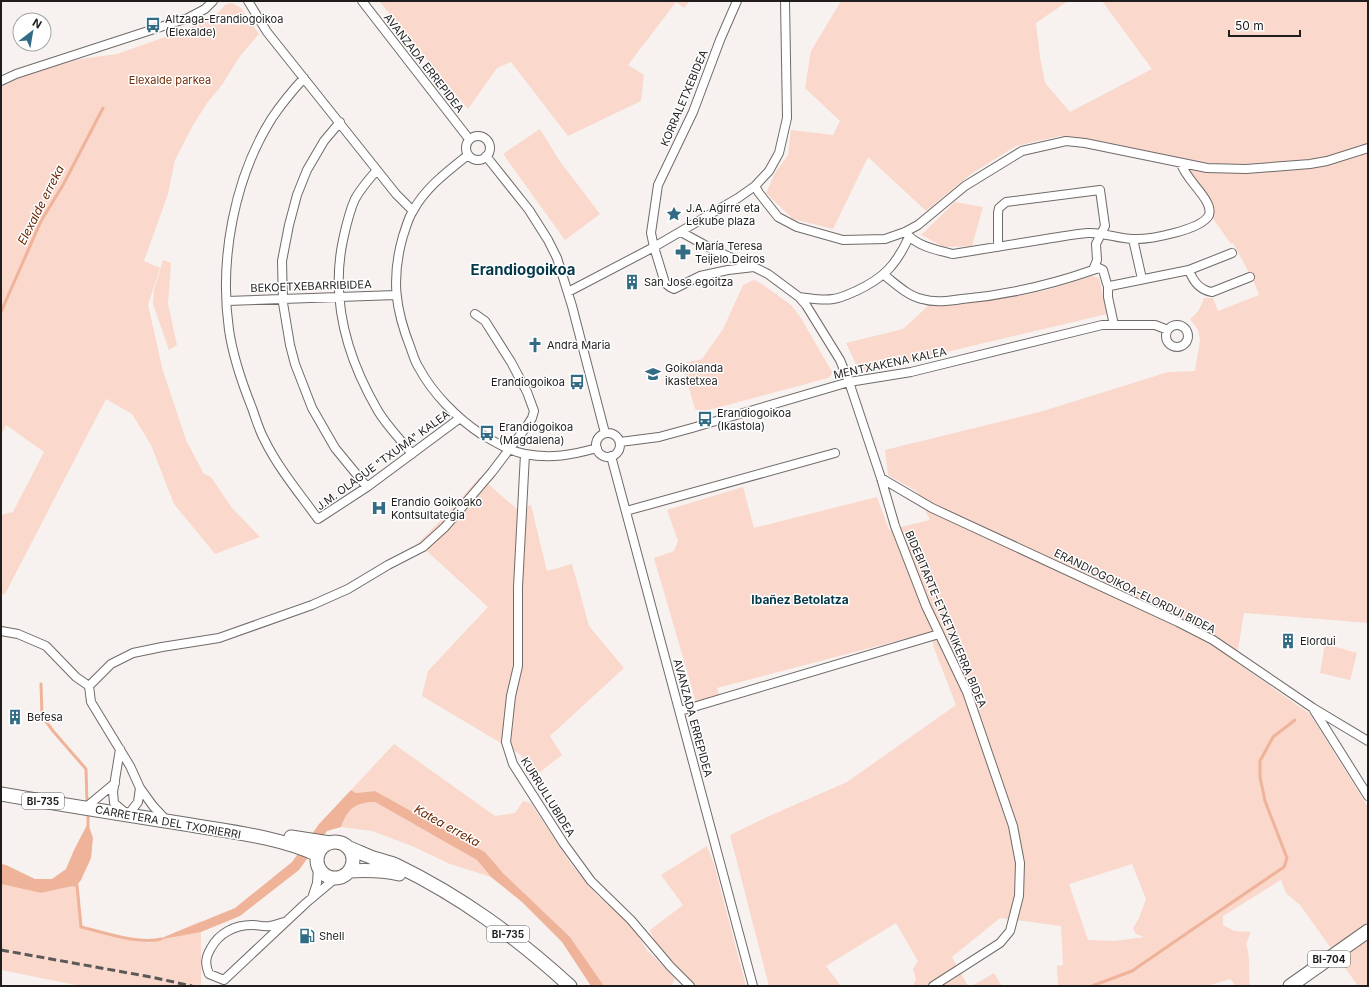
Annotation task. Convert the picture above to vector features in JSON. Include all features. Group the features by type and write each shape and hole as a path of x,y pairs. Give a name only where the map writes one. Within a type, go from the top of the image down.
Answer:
{"main road":[{"name":"BI-735","path":"1,794 85,808"},
{"name":"CARRETERA DEL TXORIERRI","path":"85,808 300,846 318,861"},
{"name":"CARRETERA DEL TXORIERRI","path":"250,836 285,837 330,842"},
{"path":"330,842 336,842 347,847 350,851 353,862 343,874 333,877 324,874 318,861 325,845 330,842"},
{"name":"BI-735","path":"347,847 394,865 453,895 484,916 570,986"},
{"name":"BI-735","path":"343,874 373,870 388,871 422,880"},
{"name":"BI-704","path":"1290,986 1368,931"}],"street":[{"path":"1,81 16,74 188,18 205,9 213,1"},
{"path":"248,1 267,32 396,194 413,211"},
{"name":"AVANZADA ERREPIDEA","path":"362,1 469,139"},
{"name":"KORRALETXEBIDEA","path":"737,1 720,40 693,112 658,185 650,233 665,283 674,289 700,276 728,270 754,267"},
{"path":"568,292 654,247 738,198 755,186 769,171 779,153 787,118 785,1"},
{"path":"226,301 229,239 246,172 259,142 272,118 290,93 304,78"},
{"path":"340,122 324,141 307,170 296,195 282,261 283,312 295,364 312,408 335,448 367,487"},
{"path":"476,136 487,140 489,143 489,150 486,156 477,160 468,155 466,148 469,139 476,136"},
{"path":"799,297 838,298 870,284 884,275 901,254 907,235 918,225 965,186 1022,151 1066,141 1086,143 1208,168 1246,169 1310,164 1327,161 1368,148"},
{"path":"468,155 436,181 413,211 400,248 395,272 396,295 402,328 419,368 439,397 460,418 493,441 509,449 525,454 554,457 571,455 597,448"},
{"path":"486,156 529,210 548,240 557,258 568,292 605,433"},
{"path":"755,186 758,193 778,217 797,227 843,240 886,239 907,235 918,243 953,254 1088,233 1133,239 1168,235 1190,228 1206,219 1210,209 1207,201 1188,178 1182,168 1181,163"},
{"path":"377,170 362,187 346,223 339,258 338,297 349,349 365,387 379,413 412,454"},
{"path":"998,247 998,213 999,208 1006,202 1100,190 1105,226 1096,244 1097,260 1093,270"},
{"name":"BIDEBITARTE-ETXETXIKERRA BIDEA","path":"681,232 712,249 768,274 799,297 806,305 840,360 882,478 895,526 926,606 967,692 1013,826 1020,863 1019,896 1010,931 1000,943 933,986"},
{"path":"1133,239 1142,278"},
{"path":"1108,285 1110,286 1142,278 1189,270 1232,253"},
{"path":"884,275 914,297 924,300 947,301 977,298 1030,289 1065,280 1099,268 1103,270 1108,285 1108,297 1114,324"},
{"path":"1189,270 1193,280 1200,288 1205,291 1212,292 1250,277"},
{"name":"BEKOETXEBARRIBIDEA","path":"226,301 396,295"},
{"name":"J.M. OLAGUE \"TXUMA\" KALEA","path":"226,301 229,330 238,370 264,439 318,520 367,487 460,418"},
{"path":"89,686 111,664 133,653 219,638 312,605 348,590 388,565 422,547 445,527 527,426 534,411 527,392 511,362 485,321 475,314"},
{"name":"MENTXAKENA KALEA","path":"620,442 659,437 849,382 911,372 1102,326 1114,324 1155,325 1168,330"},
{"path":"605,433 616,435 620,442 617,452 611,456 604,456 598,451 596,444 599,437 605,433"},
{"path":"626,511 835,453"},
{"name":"KURRULLUBIDEA","path":"525,454 518,587 518,666 511,696 506,742 513,764 564,844 591,881 632,920 670,966 690,986"},
{"name":"AVANZADA ERREPIDEA","path":"611,456 753,986"},
{"name":"ERANDIOGOIKOA-ELORDUI BIDEA","path":"882,478 932,508 1178,622 1213,640 1313,708 1368,741"},
{"path":"1,631 18,634 46,646 76,677 89,686 91,702 130,766 140,788 167,822"},
{"path":"680,711 939,634"},
{"path":"1313,708 1368,796"},
{"path":"120,749 113,792 114,803 128,815 138,802 140,788"},
{"path":"85,808 115,783"},
{"path":"312,898 317,883 318,861"},
{"path":"285,922 270,926 250,925 238,927 224,933 216,940 208,952 205,965 209,974 224,980 285,922 312,898 343,874"}],"green space":[{"path":"379,1 690,1 684,8 676,2 628,65 644,75 641,101 568,136 511,62 497,68 468,109"},
{"path":"841,1 1068,1 1036,23 1045,83 1070,112 1152,69 1102,1 1368,1 1368,623 1244,613 1236,662 1310,714 1368,807 1368,986 1358,986 1300,905 1286,893 1281,880 1223,916 1223,925 1234,931 1251,932 1246,944 1250,986 1236,986 1230,979 1207,986 1058,986 1057,966 1063,965 1061,926 1000,918 952,957 968,986 913,986 916,979 913,969 918,961 896,923 826,966 841,986 769,986 730,835 847,782 956,705 934,648 931,632 717,688 721,704 698,709 654,558 674,551 678,541 667,510 743,487 754,528 877,497 889,530 930,520 916,491 888,475 885,450 1043,411 1168,372 1195,371 1200,340 1198,330 1190,319 1199,310 1204,298 1213,298 1218,311 1259,295 1254,282 1233,243 1231,244 1169,156 1101,141 1060,136 1016,146 971,174 926,211 868,157 833,229 793,219 766,193 775,173 788,155 791,130 833,135 840,121 805,88 811,51","holes":["1132,864 1146,899 1139,918 1133,928 1136,934 1144,937 1115,941 1088,940 1069,884"]},
{"name":"Elexalde parkea","path":"232,3 241,8 259,34 240,56 222,85 207,103 192,127 175,160 168,194 144,261 160,268 148,305 163,371 186,440 204,474 211,477 232,508 260,537 215,554 174,504 151,445 132,414 106,399 5,594 1,595 1,515 13,512 44,452 6,425 1,435 1,79 7,83 40,70 81,59 117,54 199,25 213,18 226,4"},
{"path":"540,129 559,160 600,214 565,240 503,154"},
{"path":"955,202 983,207 972,246 944,247 921,235"},
{"path":"163,260 171,263 168,304 177,345 169,350 153,304 154,290"},
{"path":"1092,276 1099,278 1107,314 866,371 858,368 846,343 903,329 929,305 968,303 1011,297 1047,290"},
{"path":"754,280 791,305 801,318 832,372 831,375 828,378 701,412 695,409 682,364 702,359 723,329 743,285"},
{"path":"480,477 517,509 531,505 547,571 572,564 589,626 624,668 550,736 562,755 535,776 521,755 422,696 428,671 488,607 418,543"},
{"path":"1325,644 1357,653 1350,680 1320,673"},
{"path":"394,744 495,816 515,813 523,801 531,803 571,864 597,895 629,922 647,950 675,978 671,986 604,986 570,937 503,873 485,852 375,791 356,793 351,790"},
{"path":"365,802 375,802 477,860 491,877 450,864 412,846 372,831 341,827 350,811 356,806"},
{"path":"707,846 714,864 746,986 694,986 663,953 653,938 650,930 683,905 661,875"},
{"path":"1,884 41,893 77,885 81,927 150,943 201,921 201,986 81,986 1,970"},
{"path":"994,973 1002,986 972,986"}],"shaded area":[{"path":"351,790 356,793 375,791 485,852 503,873 570,937 604,986 591,986 562,942 522,902 491,877 477,860 375,802 362,803 353,808 346,816 341,827 327,831 299,870 240,916 201,932 157,940 235,908 292,862 319,824"},
{"path":"88,823 93,838 91,858 81,880 77,885 41,893 1,884 1,864 35,879 52,879 66,869"}],"waterway":[{"name":"Elexalde erreka","path":"1,312 41,221 63,185 103,108"},
{"name":"Elexalde erreka","path":"41,684 42,716 86,769 87,804"},
{"path":"1092,986 1132,971 1284,867 1287,858 1265,801 1260,777 1260,761 1273,737 1295,720"},
{"name":"Elexalde erreka","path":"88,811 88,826"},
{"name":"Katea erreka","path":"74,885 77,885 81,927 132,939 161,939"}],"railway":[{"path":"1,950 151,977 192,986"}],"place":[{"name":"Altzaga-Erandiogoikoa (Elexalde)","path":"153,25"},
{"name":"J.A. Agirre eta Lekube plaza","path":"674,214"},
{"name":"María Teresa Teijelo Deiros","path":"683,252"},
{"name":"San Jose egoitza","path":"632,282"},
{"name":"Andra Maria","path":"535,345"},
{"name":"Goikolanda ikastetxea","path":"653,374"},
{"name":"Erandiogoikoa","path":"577,382"},
{"name":"Erandiogoikoa (Ikastola)","path":"705,419"},
{"name":"Erandiogoikoa (Magdalena)","path":"487,433"},
{"name":"Erandio Goikoako Kontsultategia","path":"379,508"},
{"name":"Elordui","path":"1288,641"},
{"name":"Befesa","path":"15,717"},
{"name":"Shell","path":"307,936"}],"district":[{"name":"Erandiogoikoa","path":"523,270"},
{"name":"Ibañez Betolatza","path":"800,600"}]}
